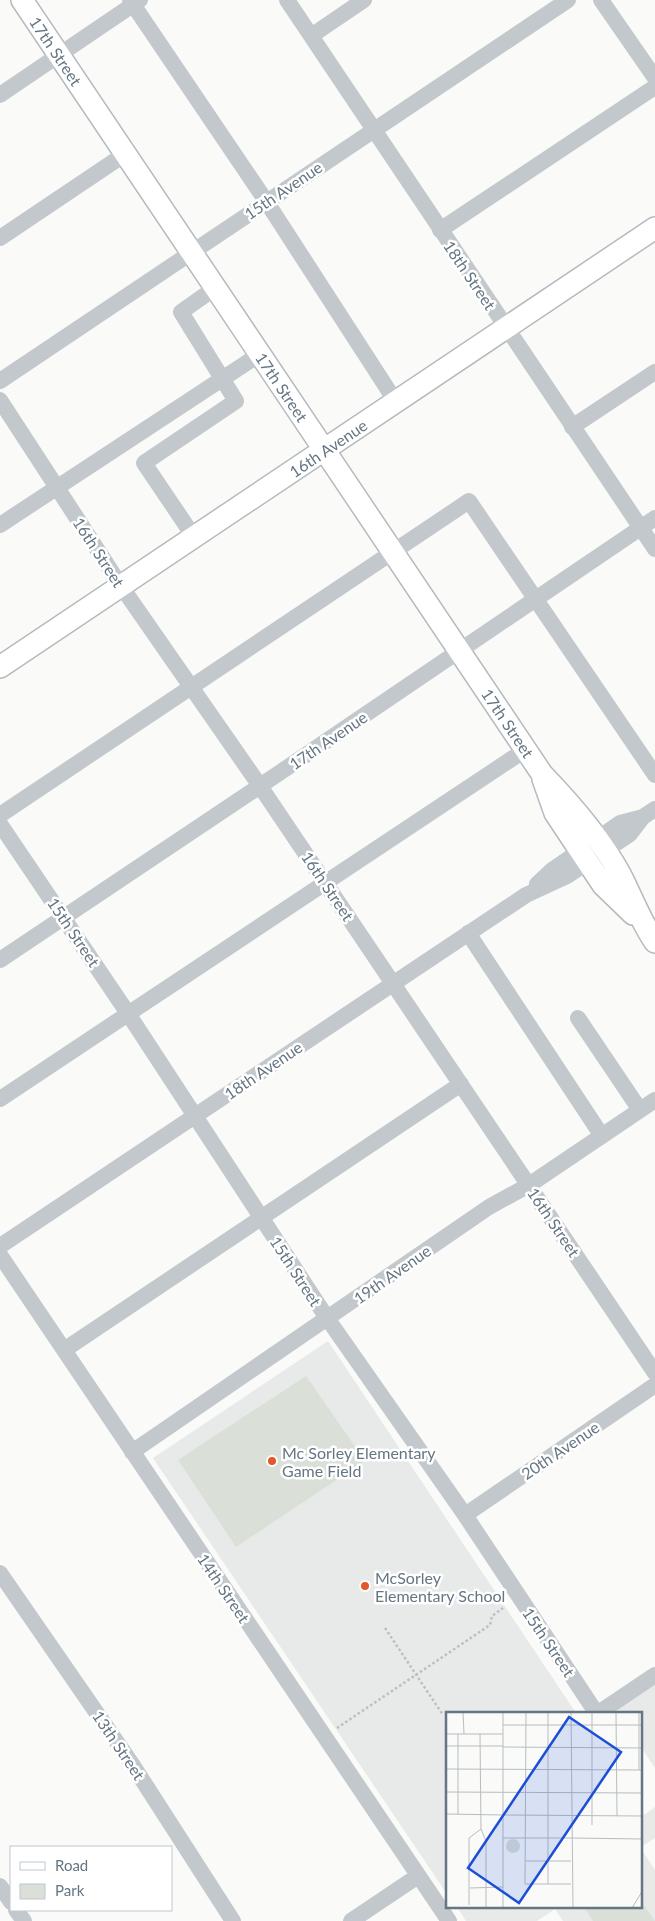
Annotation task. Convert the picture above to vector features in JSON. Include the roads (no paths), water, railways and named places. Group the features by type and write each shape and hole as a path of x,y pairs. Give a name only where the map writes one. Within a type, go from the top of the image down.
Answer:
{"main road":[{"name":"17th Street","path":"22,0 525,750 542,774 573,806 592,851 619,873 642,923 655,942"},
{"name":"16th Avenue","path":"0,667 655,228"}],"street":[{"name":"18th Street","path":"287,0 655,549"},
{"path":"311,36 364,0"},
{"name":"15th Avenue","path":"0,381 568,0"},
{"path":"601,0 655,78"},
{"path":"0,95 135,2 396,402"},
{"path":"440,230 655,87"},
{"path":"0,238 125,154"},
{"path":"194,537 144,463 236,401 181,312 215,288"},
{"path":"0,525 260,354"},
{"path":"572,427 655,372"},
{"name":"16th Street","path":"0,400 121,586 326,883 655,1372"},
{"path":"0,815 469,502 655,774"},
{"name":"17th Avenue","path":"0,960 655,518"},
{"path":"0,1100 525,750"},
{"name":"18th Avenue","path":"0,1246 392,982 526,895 552,870 630,834 649,813"},
{"name":"15th Street","path":"0,824 130,1015 194,1117 327,1318 465,1515 596,1712"},
{"path":"468,933 602,1136"},
{"path":"578,1018 640,1110"},
{"path":"64,1350 461,1084"},
{"name":"19th Avenue","path":"132,1452 489,1207 529,1185 655,1100"},
{"name":"14th Street","path":"0,1255 449,1921"},
{"name":"20th Avenue","path":"465,1515 655,1385"},
{"name":"13th Street","path":"0,1572 132,1764 233,1921"},
{"path":"600,1712 655,1675"},
{"path":"351,1921 418,1876"},
{"path":"0,1886 10,1901"}],"place":[{"name":"Mc Sorley Elementary Game Field","path":"272,1461"},
{"name":"McSorley Elementary School","path":"365,1586"}]}
